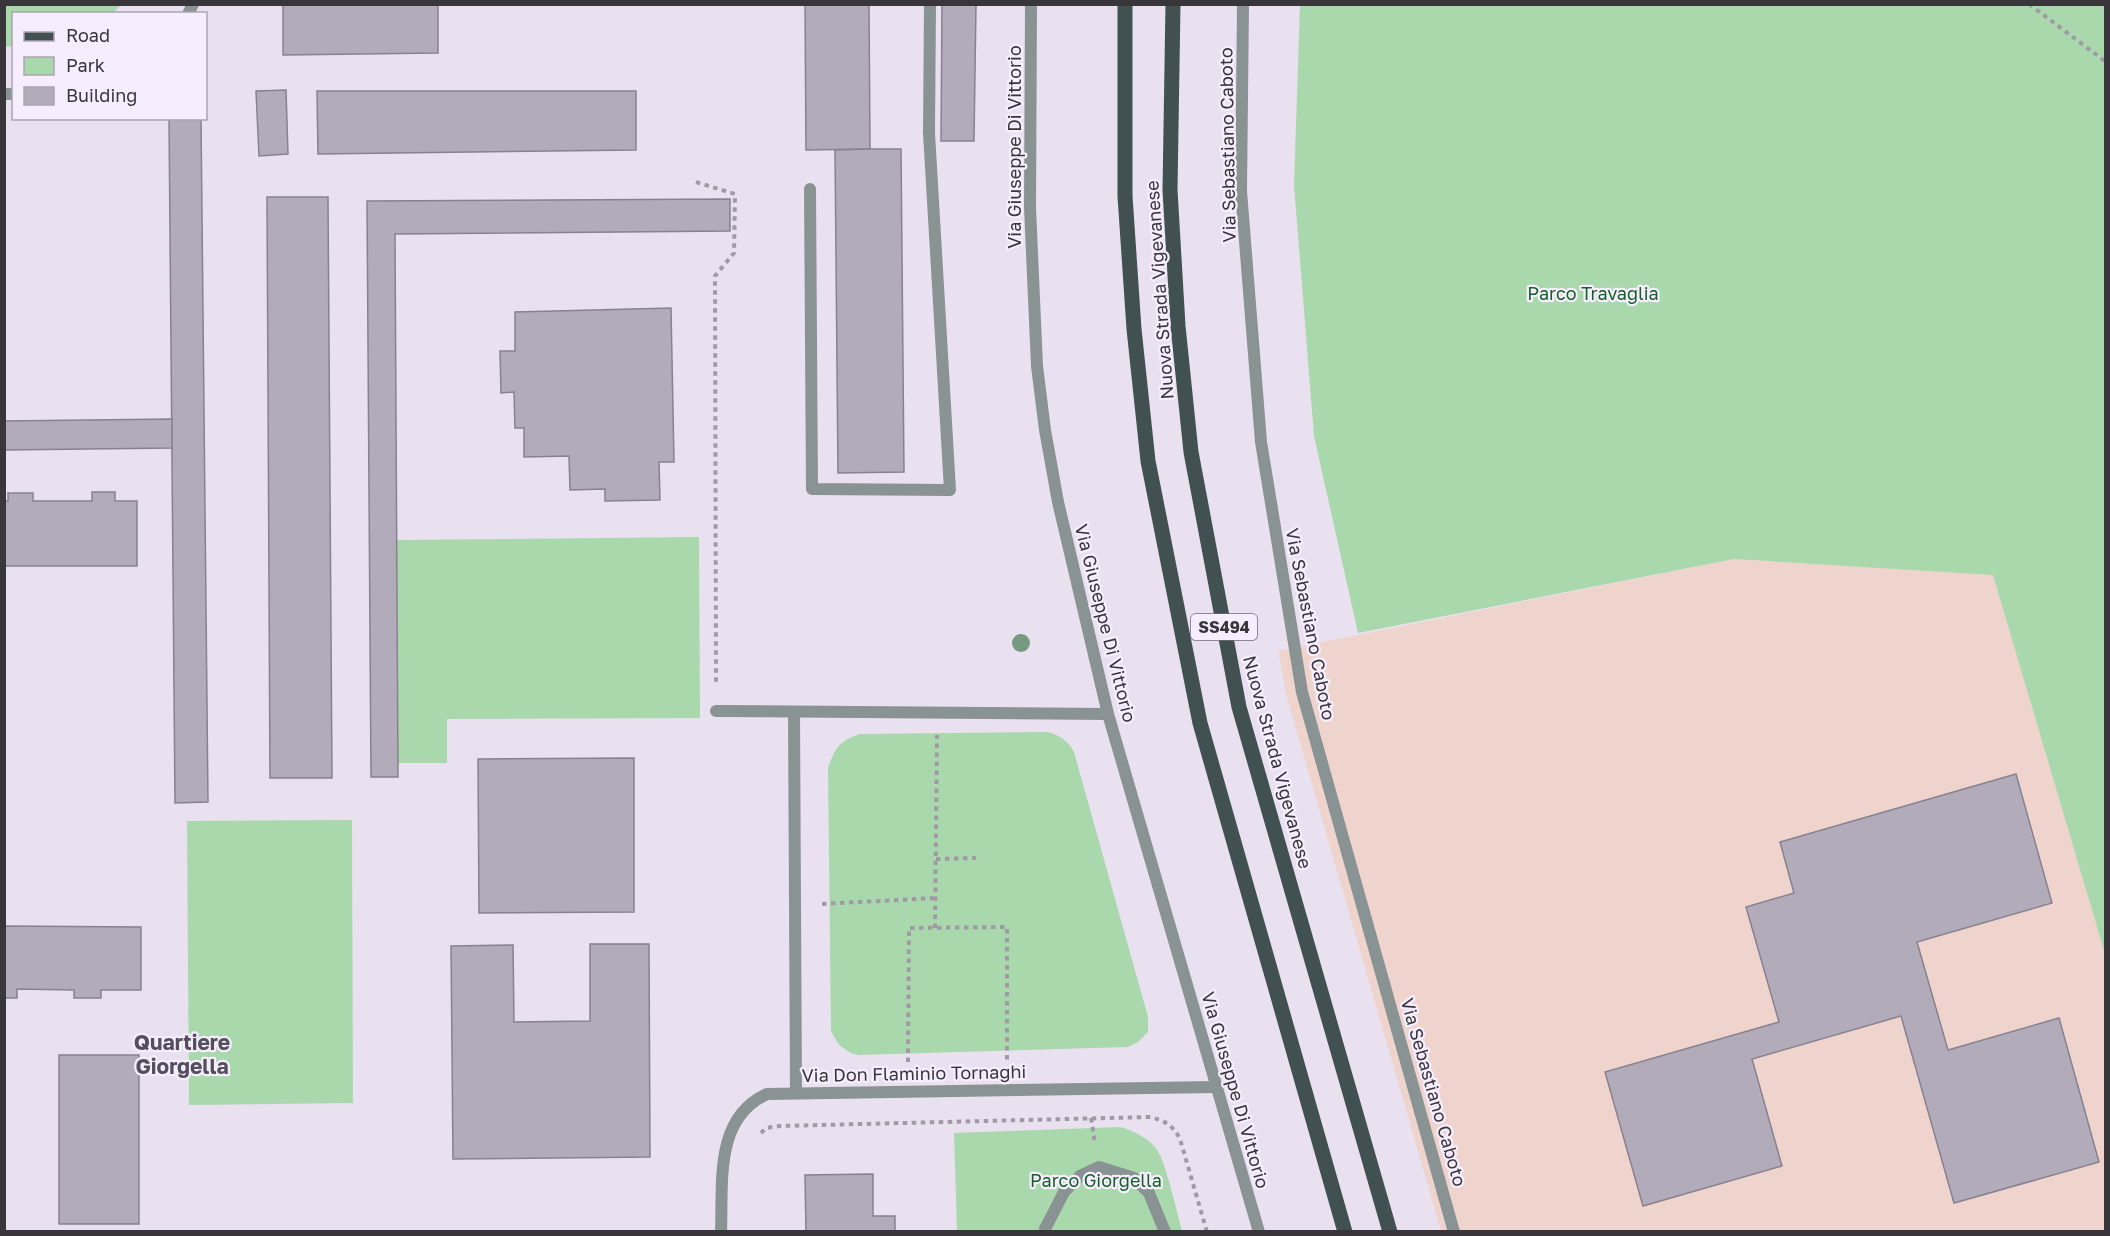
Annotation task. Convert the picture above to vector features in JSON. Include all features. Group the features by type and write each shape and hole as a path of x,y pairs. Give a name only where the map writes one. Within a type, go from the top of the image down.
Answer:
{"main road":[{"name":"Nuova Strada Vigevanese","path":"1125,4 1125,196 1134,329 1148,461 1200,723 1345,1232"},
{"name":"Nuova Strada Vigevanese","path":"1173,4 1170,190 1178,326 1191,452 1239,706 1390,1232"}],"street":[{"path":"810,189 812,489 950,490 929,133 930,4"},
{"name":"Via Giuseppe Di Vittorio","path":"1031,4 1030,208 1037,366 1045,430 1058,502 1108,714 1259,1232"},
{"name":"Via Sebastiano Caboto","path":"1244,4 1241,191 1261,442 1302,692 1454,1232"},
{"path":"716,711 1108,714"},
{"path":"794,713 796,1092"},
{"name":"Via Don Flaminio Tornaghi","path":"721,1232 724,1150 732,1127 741,1113 753,1100 767,1094 1216,1087"},
{"path":"1046,1232 1045,1228 1064,1192 1080,1176 1099,1167 1134,1178 1149,1193 1165,1232"}],"path":[{"path":"2029,4 2106,62"},
{"path":"696,182 735,194 734,253 715,276 716,711"},
{"path":"934,928 937,713"},
{"path":"936,859 976,858"},
{"path":"822,904 935,898"},
{"path":"908,1062 909,928 1007,927 1007,1061"},
{"path":"756,1137 766,1128 780,1126 1159,1119 1175,1128 1180,1138 1207,1232"}],"shaded area":[{"path":"1734,559 1993,574 2105,954 2105,1231 1441,1231 1287,698 1278,651"}],"green space":[{"path":"5,4 121,5 114,12 12,12 12,46 5,47"},
{"name":"Parco Travaglia","path":"1300,5 2105,5 2105,954 1993,575 1734,559 1358,633 1314,436 1294,185"},
{"path":"699,537 700,718 447,719 447,763 398,763 397,540"},
{"path":"1047,732 1063,739 1074,752 1148,1017 1148,1032 1138,1042 1128,1047 858,1055 848,1052 839,1044 831,1031 828,768 836,750 847,739 860,734"},
{"path":"352,820 353,1103 189,1105 187,821"},
{"name":"Parco Giorgella","path":"1120,1127 1143,1137 1160,1155 1182,1231 957,1231 954,1133"}],"building":[{"path":"283,4 438,4 438,53 283,55"},
{"path":"805,4 869,4 870,149 806,150"},
{"path":"942,4 976,4 974,141 941,141"},
{"path":"286,90 288,154 259,156 256,91"},
{"path":"317,91 636,91 636,150 318,154"},
{"path":"169,120 201,120 208,802 175,803"},
{"path":"901,149 904,472 838,473 835,150"},
{"path":"267,197 328,197 332,778 270,778"},
{"path":"730,199 730,231 395,234 398,777 371,777 367,201"},
{"path":"671,308 674,462 659,462 660,500 605,501 605,489 570,490 569,456 524,457 524,428 515,428 514,392 501,393 500,351 515,351 515,312"},
{"path":"172,419 172,448 4,450 4,421"},
{"path":"92,492 115,492 115,501 137,501 137,566 4,566 4,501 8,501 8,493 33,493 33,501 92,501"},
{"path":"634,758 634,912 479,913 478,759"},
{"path":"2016,774 2052,903 1917,942 1948,1050 2059,1018 2099,1162 1954,1203 1901,1016 1752,1059 1782,1166 1643,1206 1605,1072 1779,1022 1746,907 1794,893 1780,842"},
{"path":"4,926 141,927 141,990 101,990 101,998 74,998 74,990 17,989 17,998 4,998"},
{"path":"590,944 649,944 650,1157 453,1159 451,946 513,945 514,1022 590,1021"},
{"path":"59,1055 139,1055 139,1224 59,1224"},
{"path":"873,1174 873,1216 895,1216 895,1232 806,1232 805,1175"}],"district":[{"name":"Quartiere Giorgella","path":"182,1054"}]}
